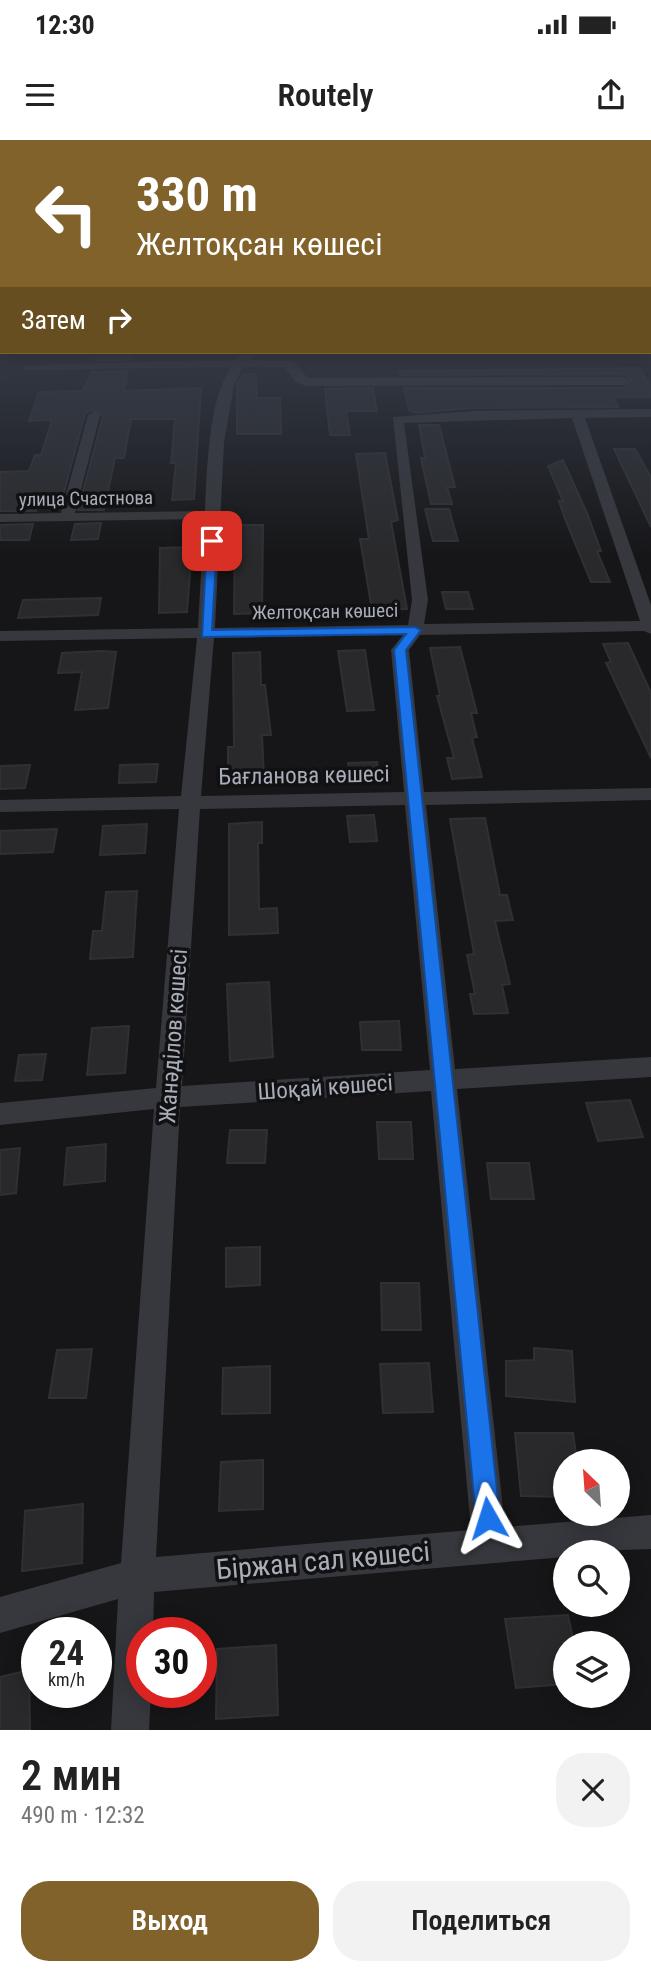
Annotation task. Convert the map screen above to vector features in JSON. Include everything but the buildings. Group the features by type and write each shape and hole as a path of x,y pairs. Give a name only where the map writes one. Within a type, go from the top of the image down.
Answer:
{"street":[{"name":"Жанәділов көшесі","path":"130,1730 137,1576 169,1097 190,801 206,634 217,444 223,410"},
{"path":"490,1546 400,650 415,630 420,600 397,420 472,415 651,413"},
{"path":"577,414 651,627"},
{"path":"67,517 94,415"},
{"name":"улица Счастнова","path":"0,518 214,515"},
{"name":"Желтоқсан көшесі","path":"0,636 651,627"},
{"name":"Бағланова көшесі","path":"0,806 651,794"},
{"name":"Шоқай көшесі","path":"0,1114 169,1097 651,1066"},
{"name":"Біржан сал көшесі","path":"0,1615 137,1576 651,1532"}],"route":[{"path":"212,541 206,634 415,630 400,650 488,1518"}]}
